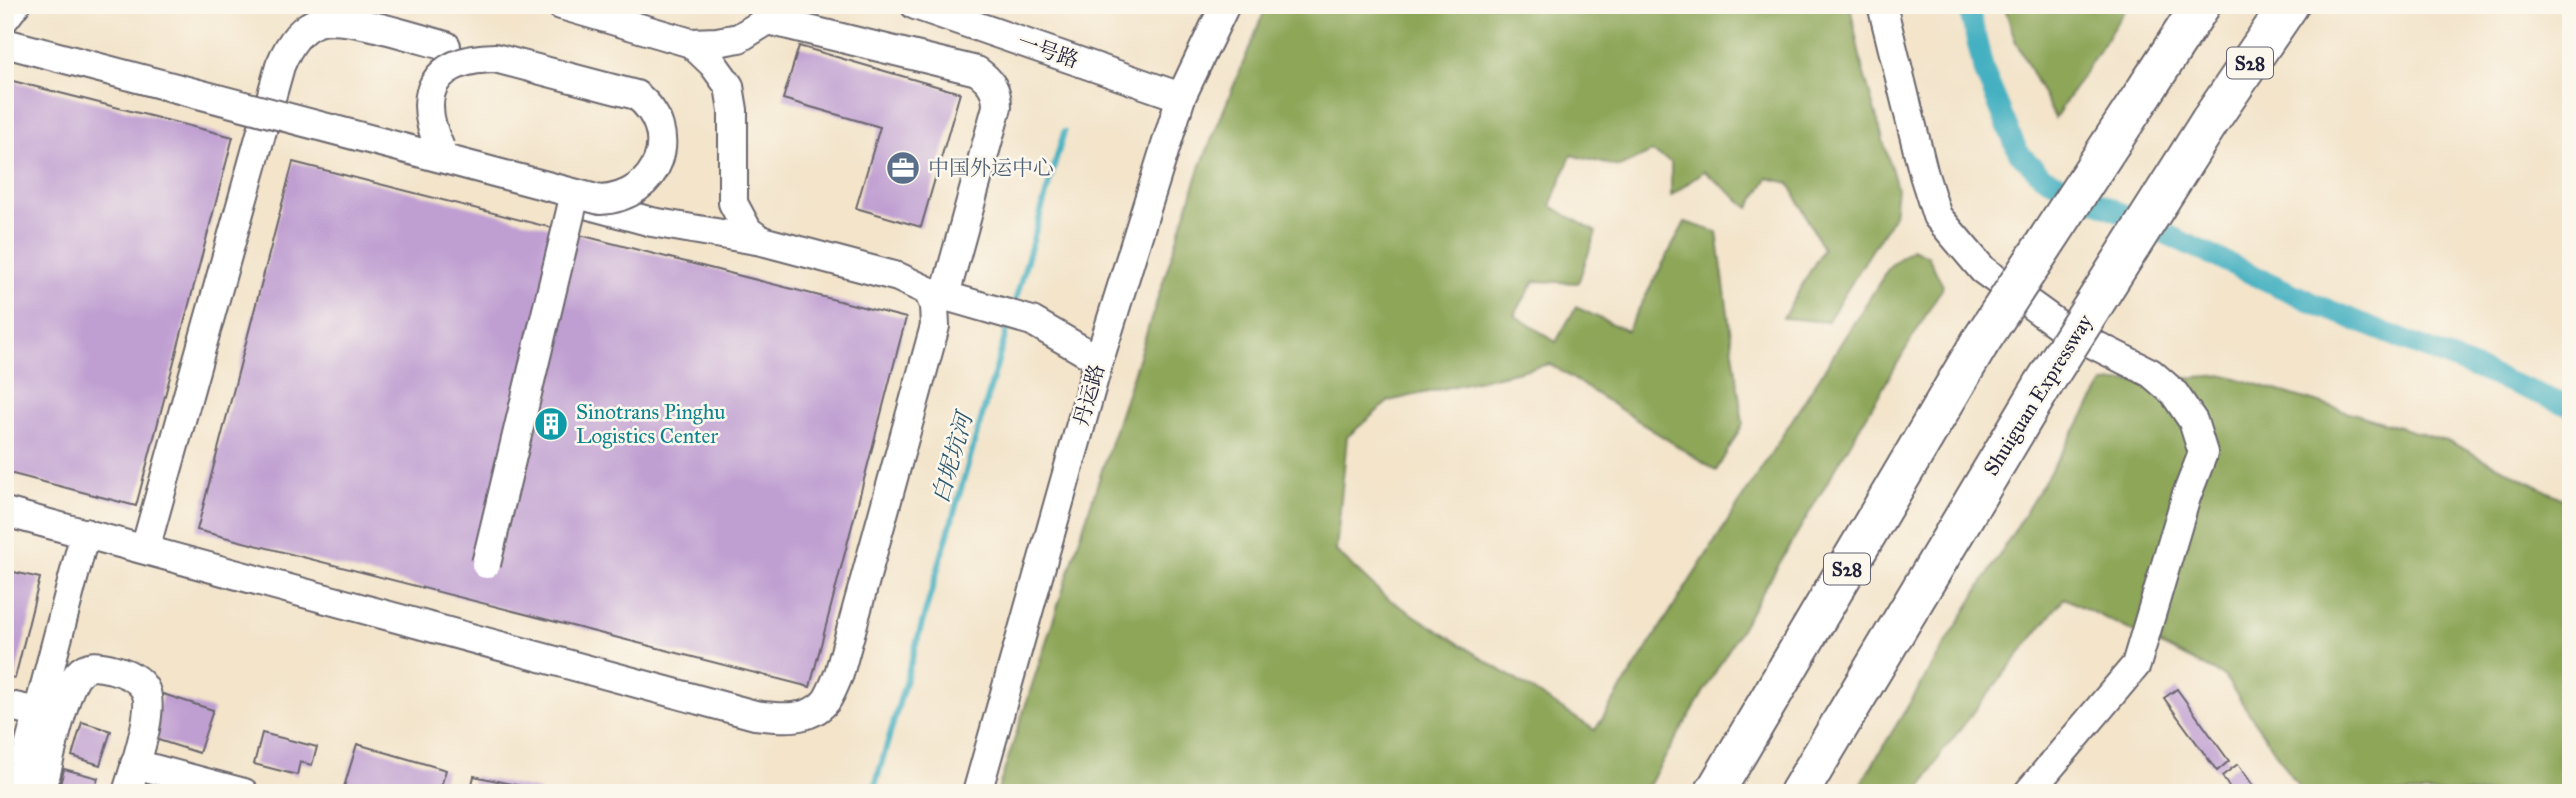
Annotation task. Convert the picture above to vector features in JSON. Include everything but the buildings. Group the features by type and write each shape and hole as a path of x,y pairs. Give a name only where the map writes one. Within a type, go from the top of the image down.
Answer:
{"highway":[{"name":"S28","path":"1714,793 1979,344 2201,5"},
{"name":"Shuiguan Expressway","path":"1799,793 2043,384 2210,121 2289,5"}],"street":[{"path":"5,18 15,5"},
{"path":"5,512 755,715 788,719 807,713 825,702 839,674 935,326 934,305 937,293 997,107 997,94 988,79 977,71 768,20 738,38 691,43 561,5"},
{"name":"一号路","path":"915,5 1181,97"},
{"name":"丹运路","path":"977,793 1099,360 1181,97 1225,5"},
{"path":"1882,5 1924,175 1937,216 1983,270 2067,331 2151,373 2174,393 2193,421 2203,453 2186,497 2136,665 2028,793"},
{"path":"145,549 276,79 287,49 301,32 318,22 346,21 446,46"},
{"path":"5,43 575,194 600,200 617,199 635,190 656,169 661,146 657,122 645,102 636,95 495,58 474,58 460,62 440,76 430,96 428,120 440,148 449,164 460,171 652,222 762,241 898,277 937,293 1032,321 1099,360"},
{"path":"691,43 713,64 729,86 733,110 733,203 748,231 762,241"},
{"path":"486,564 575,194"},
{"path":"17,793 85,533"},
{"path":"41,793 69,691 77,675 86,667 97,665 125,673 144,688 149,699 127,793"},
{"path":"5,705 38,712"},
{"path":"135,764 244,793"}],"green space":[{"path":"1267,5 1850,5 1862,67 1897,188 1894,215 1827,322 1783,318 1823,249 1789,183 1768,178 1749,208 1704,171 1671,196 1671,162 1652,152 1619,167 1571,155 1551,206 1596,232 1578,283 1535,281 1514,315 1556,342 1576,307 1627,331 1685,222 1717,232 1743,424 1716,471 1550,364 1389,401 1347,437 1336,551 1384,596 1595,730 1890,266 1912,249 1928,256 1943,286 1644,793 997,793 1201,165"},
{"path":"2004,5 2128,5 2055,118 2015,40"},
{"path":"2226,375 2452,443 2571,503 2571,793 2303,793 2224,676 2064,598 1943,751 1918,793 1855,793 2104,383"}],"waterway":[{"path":"1968,5 1984,71 2018,152 2042,176 2322,307 2571,407"},
{"name":"白坭坑河","path":"1013,309 1064,132"},
{"name":"白坭坑河","path":"873,793 1009,323"}],"place":[{"name":"中国外运中心","path":"903,168"},
{"name":"Sinotrans Pinghu Logistics Center","path":"551,424"}]}
